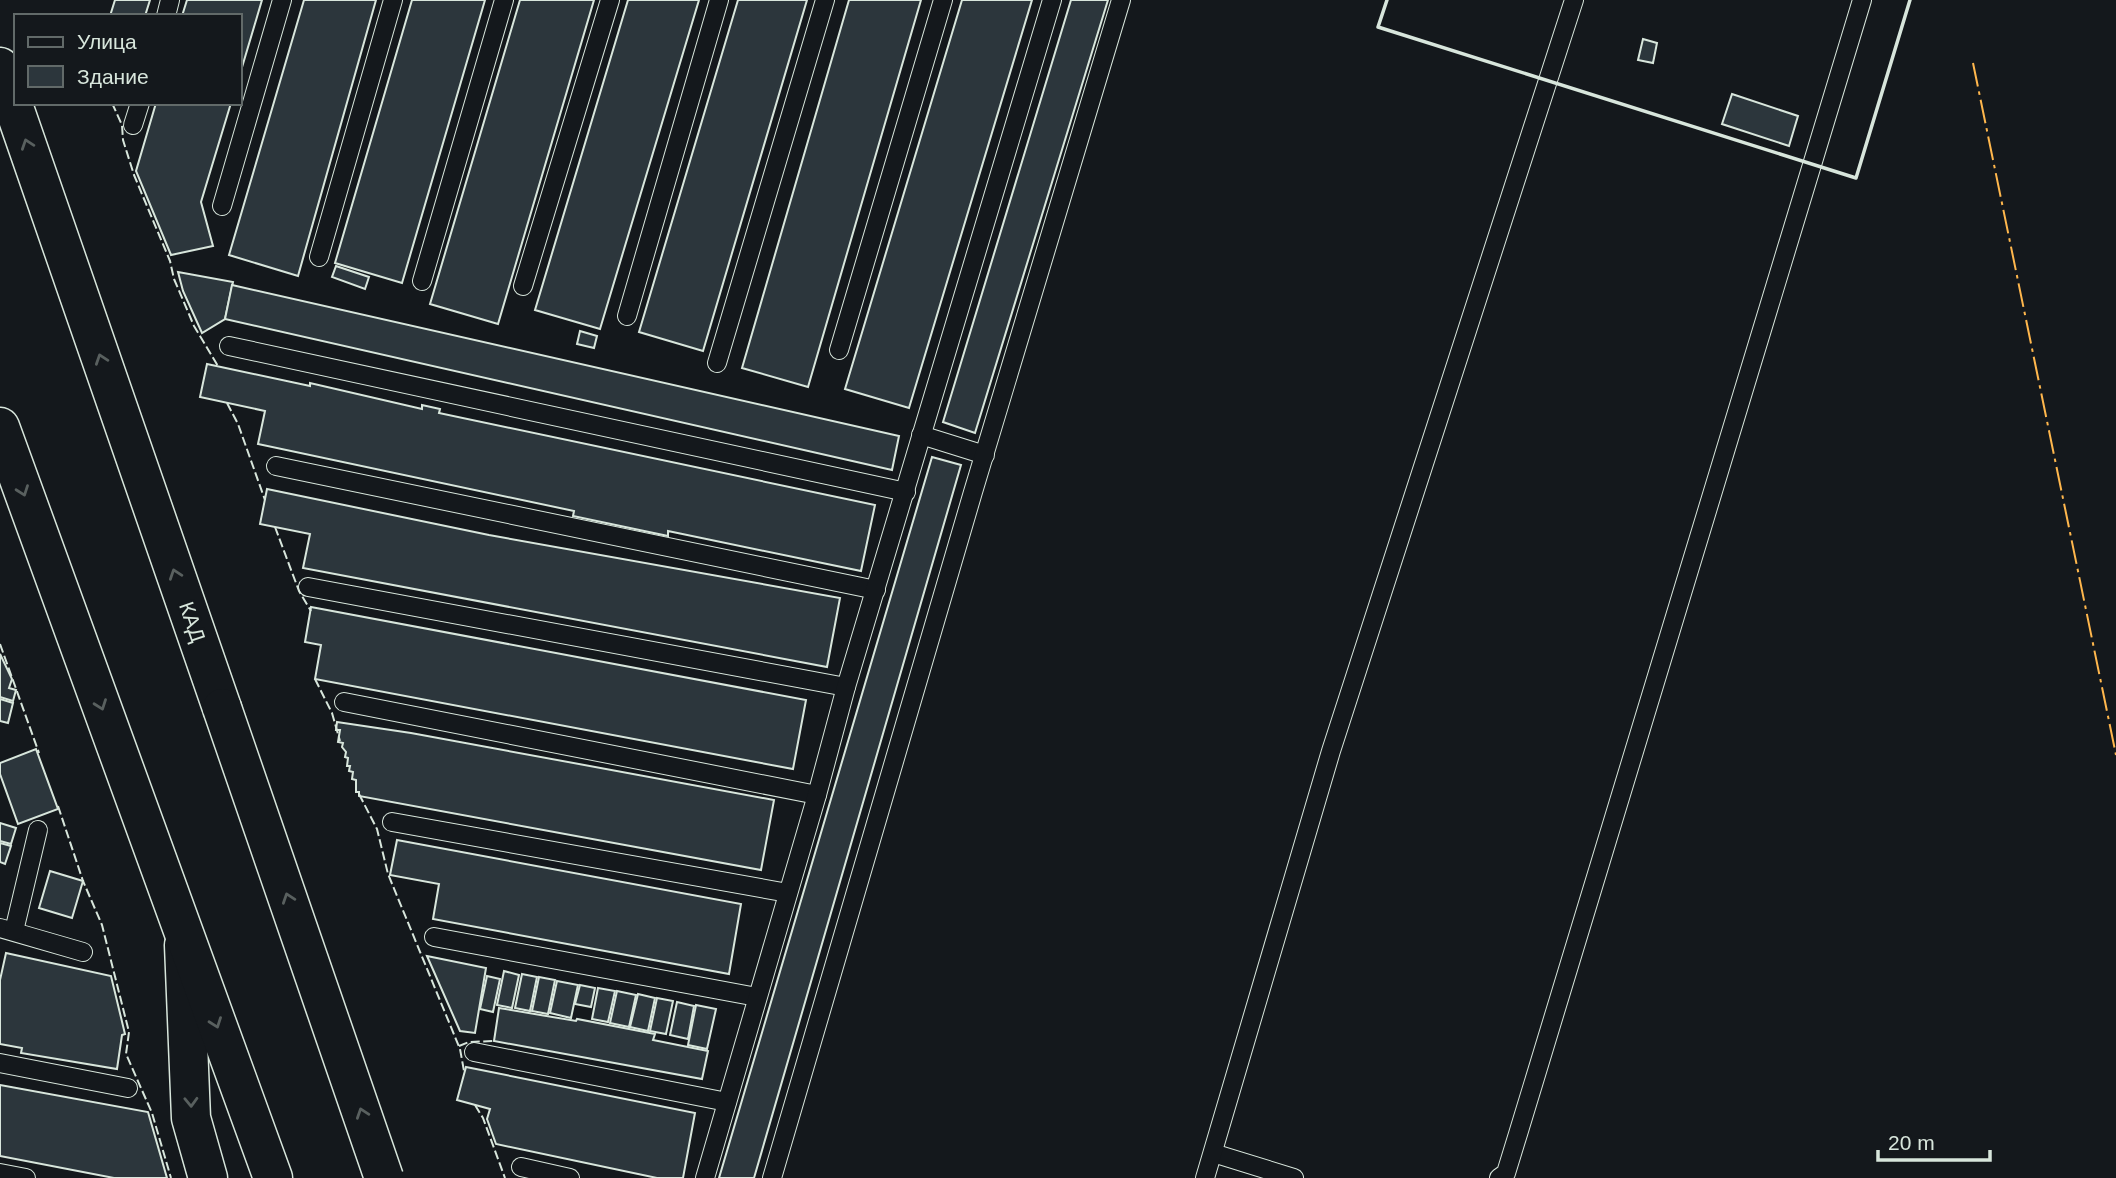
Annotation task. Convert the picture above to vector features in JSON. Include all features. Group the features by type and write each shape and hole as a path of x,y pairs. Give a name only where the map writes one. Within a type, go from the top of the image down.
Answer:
{"main road":[{"name":"КАД","path":"0,66 384,1178"},
{"path":"0,426 272,1178"},
{"path":"184,936 191,1118 208,1178"}],"lane":[{"path":"222,206 282,0"},
{"path":"319,257 393,0"},
{"path":"422,281 504,0"},
{"path":"523,286 610,0"},
{"path":"627,316 719,0"},
{"path":"717,363 825,0"},
{"path":"839,350 943,0"},
{"path":"705,1178 846,687 1052,0"},
{"path":"772,1178 1121,0"},
{"path":"1205,1178 1331,751 1574,0"},
{"path":"1499,1178 1506,1173 1862,0"},
{"path":"134,125 139,105"},
{"path":"229,346 906,492"},
{"path":"921,435 985,455"},
{"path":"276,467 876,590"},
{"path":"308,587 846,687"},
{"path":"344,702 817,794"},
{"path":"392,822 788,893"},
{"path":"38,830 7,930 83,952"},
{"path":"434,937 757,998"},
{"path":"474,1052 727,1102"},
{"path":"0,1063 128,1088"},
{"path":"1213,1153 1294,1178"},
{"path":"521,1167 569,1178"},
{"path":"0,1173 26,1178"}],"building":[{"path":"115,0 150,0 146,14 111,14"},
{"path":"187,0 262,0 242,67 242,14 183,14"},
{"path":"304,0 376,0 298,276 229,255"},
{"path":"412,0 485,0 402,283 335,263"},
{"path":"520,0 594,0 498,324 430,304"},
{"path":"628,0 699,0 600,329 535,310"},
{"path":"738,0 807,0 703,351 639,332"},
{"path":"849,0 921,0 808,387 742,368"},
{"path":"962,0 1032,0 909,408 845,389"},
{"path":"1071,0 1108,0 975,433 943,422"},
{"path":"1643,39 1657,43 1653,63 1638,60"},
{"path":"1732,94 1798,116 1789,146 1722,124"},
{"path":"155,105 230,105 201,202 213,246 171,255 136,171"},
{"path":"336,266 369,277 365,289 332,277"},
{"path":"178,272 233,282 225,319 202,333 183,291"},
{"path":"232,285 899,436 892,470 225,319"},
{"path":"580,331 597,336 594,348 577,344"},
{"path":"207,364 310,386 310,383 422,409 422,405 440,409 439,413 875,505 861,571 668,531 668,536 573,516 574,511 258,444 265,411 200,397"},
{"path":"932,457 961,465 754,1178 719,1178"},
{"path":"267,489 489,535 840,598 827,667 303,568 310,534 260,524"},
{"path":"311,607 806,700 793,769 315,679 321,645 305,642"},
{"path":"0,654 12,679 9,688 16,690 13,701 0,697"},
{"path":"0,699 13,703 8,723 0,721"},
{"path":"337,722 411,733 774,800 761,870 359,796 359,792 356,792 356,780 352,779 353,772 349,771 350,766 347,766 348,758 345,757 343,743 338,742 340,730 336,730"},
{"path":"36,749 58,809 18,824 0,774 0,763"},
{"path":"0,823 16,828 11,844 0,841"},
{"path":"397,840 741,904 729,974 433,919 439,884 390,875"},
{"path":"0,843 11,846 5,864 0,862"},
{"path":"50,871 83,881 72,918 39,908"},
{"path":"6,953 111,976 125,1034 122,1035 117,1069 21,1053 22,1048 0,1044 0,980"},
{"path":"427,956 486,968 475,1033 460,1031"},
{"path":"504,971 519,975 512,1008 497,1005"},
{"path":"522,974 537,977 530,1011 515,1008"},
{"path":"487,976 500,979 493,1012 480,1009"},
{"path":"539,977 555,980 548,1014 532,1011"},
{"path":"557,981 578,985 571,1018 550,1013"},
{"path":"580,985 595,988 591,1007 575,1004"},
{"path":"598,988 615,991 608,1022 592,1019"},
{"path":"617,991 636,995 629,1027 610,1023"},
{"path":"638,994 655,998 648,1031 630,1027"},
{"path":"657,998 673,1001 666,1034 650,1031"},
{"path":"677,1002 694,1006 688,1039 670,1035"},
{"path":"696,1005 716,1009 707,1049 688,1045"},
{"path":"499,1008 655,1034 653,1040 708,1051 702,1079 494,1041"},
{"path":"466,1067 695,1113 683,1178 657,1178 496,1144 487,1119 490,1109 457,1100"},
{"path":"0,1085 148,1112 167,1178 114,1178 0,1156"}],"fence":[{"path":"113,105 122,125 123,140 134,175 170,261 174,279 194,326 218,366"},
{"path":"227,403 238,424 265,500"},
{"path":"275,527 299,591 311,611"},
{"path":"0,644 39,753"},
{"path":"315,679 332,713 340,741"},
{"path":"359,794 377,829 388,874 460,1049 464,1071"},
{"path":"58,806 83,881 102,925 129,1032 126,1054 152,1113 171,1178"},
{"path":"459,1046 469,1042 494,1041"},
{"path":"475,1105 483,1118 505,1178"}],"wall":[{"path":"1387,0 1378,27 1856,178 1910,0"}],"power":[{"path":"1973,63 2116,755"}]}
